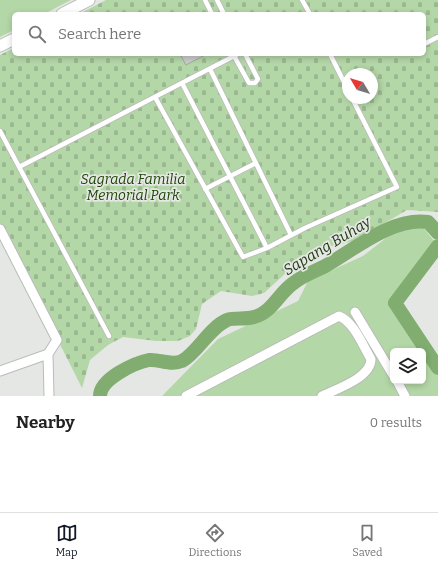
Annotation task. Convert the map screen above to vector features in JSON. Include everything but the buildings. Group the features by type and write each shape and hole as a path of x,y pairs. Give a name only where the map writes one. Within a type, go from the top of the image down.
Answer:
{"street":[{"path":"66,12 89,0"},
{"path":"0,46 12,40"},
{"path":"0,229 57,340 48,354 49,396"},
{"path":"355,312 390,370"},
{"path":"186,396 339,316 344,318 350,325 371,359 371,364 367,371 360,377 322,396"},
{"path":"0,370 48,354"},
{"path":"399,384 405,396"}],"lane":[{"path":"205,0 211,12"},
{"path":"217,0 223,12"},
{"path":"302,0 309,12"},
{"path":"426,43 438,37"},
{"path":"20,167 233,56"},
{"path":"235,56 249,84 255,83 258,79 246,56"},
{"path":"331,56 342,78"},
{"path":"210,69 291,236"},
{"path":"182,83 267,248"},
{"path":"155,97 243,257 267,248 397,187 355,104"},
{"path":"0,131 109,336"},
{"path":"205,189 256,163"}],"green space":[{"path":"0,0 71,0 48,12 12,12 12,31 0,37"},
{"name":"Sagrada Familia Memorial Park","path":"106,0 438,0 438,212 407,210 354,241 310,251 264,293 252,296 221,291 202,304 196,329 190,336 178,341 156,341 123,337 108,345 90,360 82,388 0,225 0,55 12,49 12,56 426,56 426,12 83,12"},
{"path":"422,226 435,242 388,302 419,348 390,348 390,384 426,384 426,358 438,376 438,396 162,396 218,339 298,301 308,281 363,256 395,231"}],"waterway":[{"name":"Sapang Buhay","path":"100,396 101,390 112,378 135,364 149,360 170,363 182,361 188,357 214,329 227,320 251,318 261,314 266,311 289,286 306,275 327,265 375,235 402,224 415,222 428,222 438,233"},
{"name":"Sapang Buhay","path":"438,246 395,303 438,368"}]}
